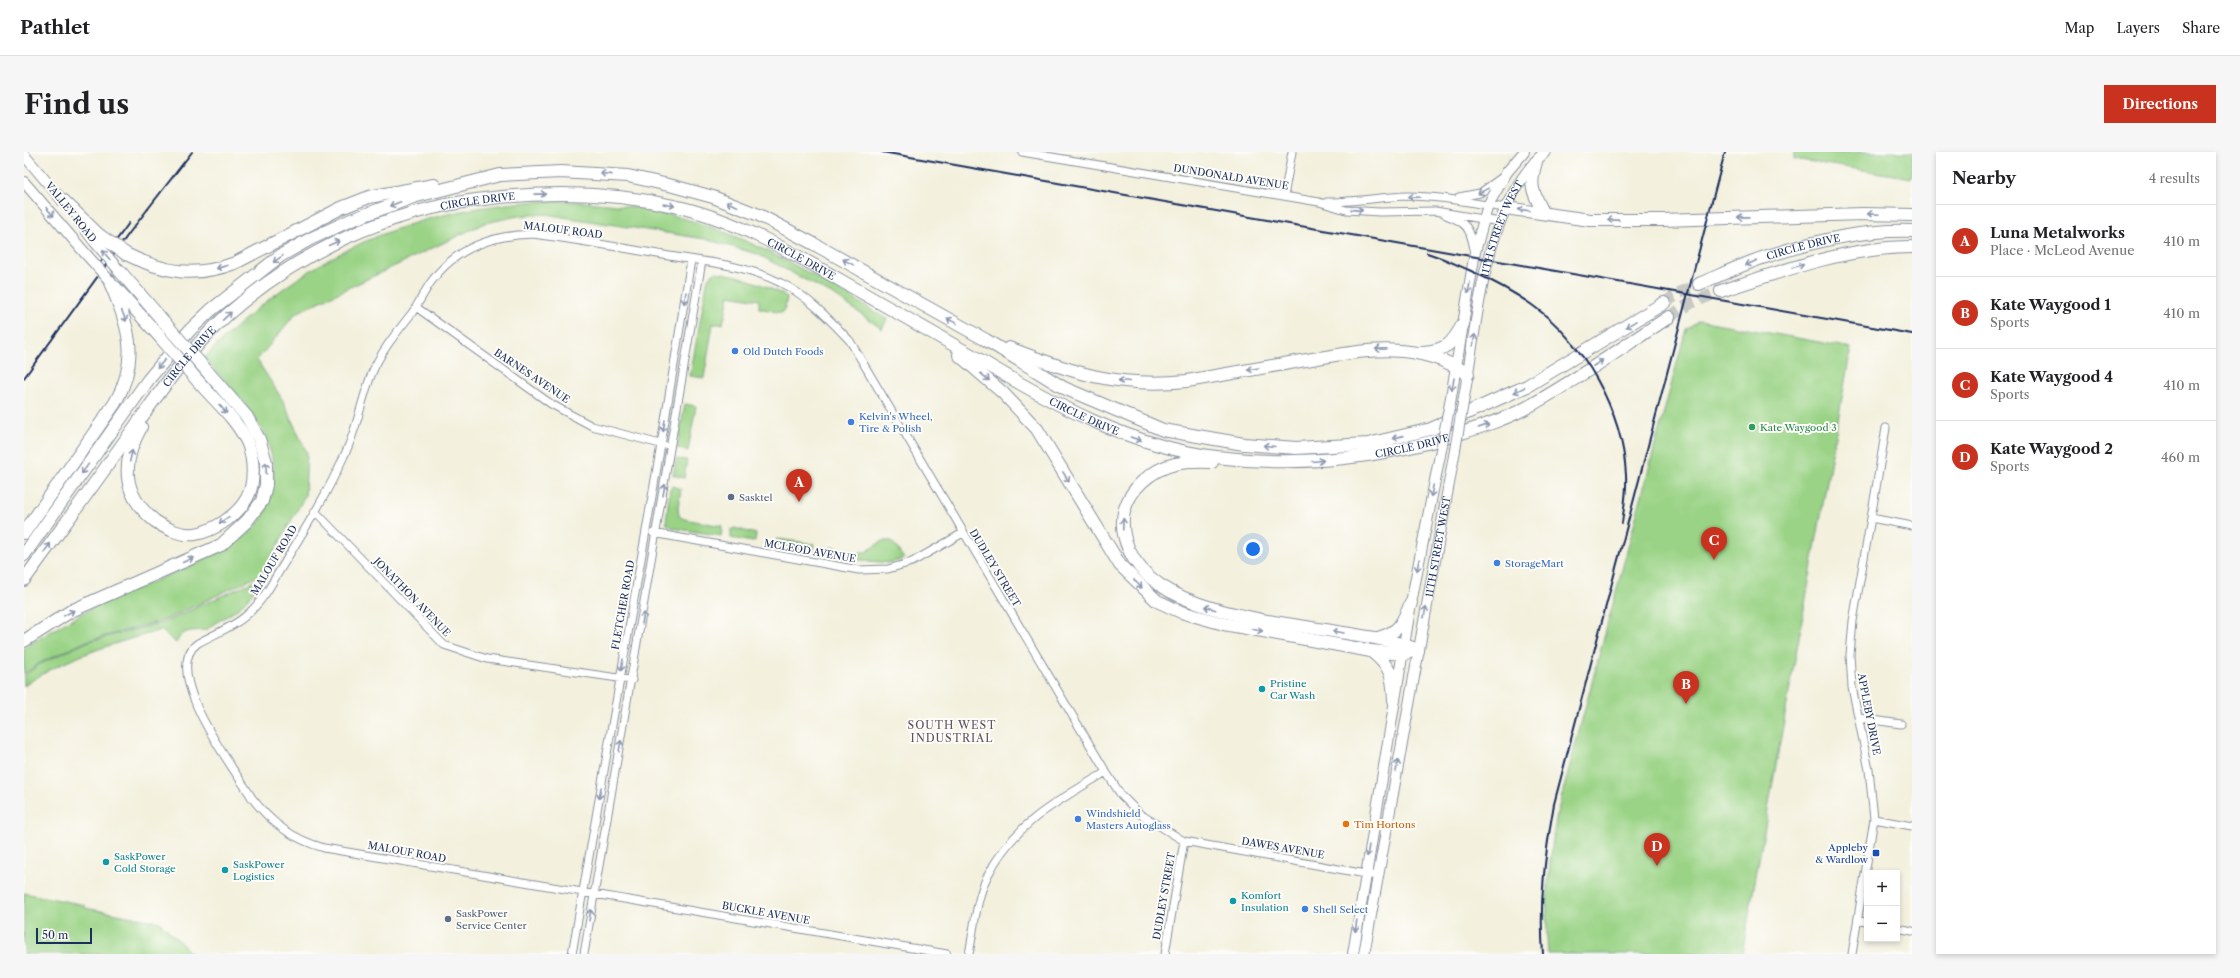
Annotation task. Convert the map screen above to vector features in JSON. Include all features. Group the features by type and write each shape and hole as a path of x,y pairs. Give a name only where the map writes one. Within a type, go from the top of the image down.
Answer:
{"highway":[{"path":"1536,162 1530,179 1534,196 1543,212"},
{"name":"CIRCLE DRIVE","path":"24,555 148,380 190,330 251,278 280,256 310,239 351,220 413,197 500,175 561,172 628,176 713,197 759,215 986,340 1064,388 1163,430 1244,444 1296,448 1368,444 1431,429 1527,386 1664,303"},
{"path":"62,200 96,238 153,266 182,272 197,273 220,268 242,260 341,208 369,197 401,190 500,175"},
{"name":"CIRCLE DRIVE","path":"24,580 164,387 196,346 229,313 294,265 329,245 379,224 448,203 536,194 605,196 675,206 718,219 804,259 1037,394 1128,436 1168,448 1216,457 1314,461 1379,454 1414,448 1488,425 1521,410 1669,317"},
{"path":"1505,208 1543,212 1590,220 1646,220 1856,214 1912,216"},
{"name":"CIRCLE DRIVE","path":"1699,284 1763,257 1807,245 1868,232 1912,231"},
{"name":"CIRCLE DRIVE","path":"1721,291 1796,266 1855,253 1912,247"},
{"path":"24,641 71,612 221,545 247,521 262,501 266,485 266,462 259,439 246,417 118,270"},
{"path":"108,280 161,338 242,432 253,461 251,481 246,498 233,514 217,525 195,534 174,532 160,525 144,513 131,494 128,477 133,445 164,387"},
{"path":"24,533 115,403 125,385 129,367 130,342 126,320 108,280"},
{"path":"986,340 1068,371 1104,380 1160,383 1368,350 1383,349 1420,353 1438,351 1452,342 1463,324"},
{"path":"934,333 1003,393 1037,429 1120,565 1157,601 1181,612 1218,623 1371,651 1403,649 1418,650"},
{"path":"1420,353 1456,366 1468,374"},
{"path":"1266,460 1169,464 1151,473 1131,494 1123,519 1122,530 1135,560 1149,576 1165,589 1192,603 1238,615 1376,638 1403,649"},
{"path":"1376,638 1389,635 1397,630 1410,603"},
{"path":"1371,651 1382,659 1390,671 1394,700"}],"main road":[{"name":"11TH STREET WEST","path":"1352,954 1364,873 1410,603 1450,403 1475,252 1488,205 1508,172 1524,152"},
{"name":"11TH STREET WEST","path":"1364,954 1485,277 1505,208 1536,162 1545,152"},
{"name":"VALLEY ROAD","path":"24,155 62,200"},
{"name":"VALLEY ROAD","path":"24,182 108,280"},
{"name":"VALLEY ROAD","path":"96,238 118,270"}],"street":[{"name":"DUNDONALD AVENUE","path":"1022,152 1054,155 1319,202 1346,210 1380,212 1435,211 1500,222"},
{"path":"1284,196 1292,152"},
{"name":"DUNDONALD AVENUE","path":"1453,198 1480,193 1508,172"},
{"name":"DUNDONALD AVENUE","path":"1319,202 1351,202 1407,196 1453,198 1505,208"},
{"name":"DUNDONALD AVENUE","path":"1435,211 1466,225 1471,233 1475,252"},
{"name":"MALOUF ROAD","path":"583,891 332,849 306,843 286,833 275,824 252,798 194,704 188,681 187,661 192,647 243,619 259,603 315,511 344,457 372,371 380,357 416,307 431,281 445,266 466,250 494,238 533,234 691,260"},
{"name":"DUDLEY STREET","path":"691,260 751,271 781,283 806,300 850,341 963,533 1121,795 1140,814 1184,841 1165,954"},
{"name":"FLETCHER ROAD","path":"572,954 661,445 691,260"},
{"path":"584,954 593,893 657,534 702,261"},
{"name":"BARNES AVENUE","path":"416,307 551,404 592,426 661,445 671,446"},
{"name":"APPLEBY DRIVE","path":"1852,954 1874,819 1869,770 1850,670 1850,649 1886,428"},
{"name":"JONATHON AVENUE","path":"315,511 444,645 486,659 632,680"},
{"path":"1871,518 1912,526"},
{"name":"MCLEOD AVENUE","path":"646,532 859,570 888,569 912,562 963,533"},
{"path":"1858,718 1901,724"},
{"path":"969,954 977,911 987,878 1011,839 1041,811 1106,772"},
{"path":"1874,819 1912,826"},
{"name":"DAWES AVENUE","path":"1184,841 1378,876"},
{"name":"BUCKLE AVENUE","path":"583,891 947,954"},
{"path":"1858,921 1864,922"},
{"path":"1900,929 1912,931"}],"green space":[{"path":"1794,152 1912,152 1912,178 1794,159"},
{"path":"543,201 596,203 648,210 680,217 712,227 743,240 802,269 887,319 882,329 837,297 757,254 705,239 544,214 518,216 485,223 296,313 257,360 282,399 307,453 305,496 262,574 167,619 87,641 38,664 24,674 24,648 63,624 93,608 224,550 252,530 267,509 271,497 273,471 272,458 264,434 252,413 237,394 204,358 241,323 278,292 317,266 357,245 400,228 445,215 492,206"},
{"path":"716,272 735,275 753,281 787,297 785,309 782,313 759,308 759,300 729,295 725,317 722,324 713,324 704,378 690,376 708,278"},
{"path":"1699,320 1851,348 1742,954 1548,954 1548,884 1557,814 1686,329"},
{"path":"685,404 696,406 688,451 677,448"},
{"path":"676,459 687,460 684,478 673,475"},
{"path":"672,486 681,489 678,508 679,516 684,519 722,526 721,536 673,528 666,523 670,488"},
{"path":"734,528 756,534 755,541 753,542 731,538 731,530"},
{"path":"777,539 815,544 813,552 775,544"},
{"path":"882,541 892,541 904,559 889,563 859,560 860,552 866,552"},
{"path":"831,547 850,551 848,559 829,555"},
{"path":"263,577 244,603 208,629 186,632 176,643 161,630 125,641 73,659 24,686 24,676 38,665 87,642 167,621"},
{"path":"24,893 85,905 85,908 160,922 192,954 24,954"}],"tunnel":[{"path":"1664,303 1683,291 1699,284"},
{"path":"1669,317 1691,303 1721,291"}],"railway":[{"path":"24,378 130,232 192,152"},
{"path":"882,152 1912,334"},
{"path":"1543,954 1542,897 1548,841 1554,804 1725,152"},
{"path":"96,268 129,223"},
{"path":"1427,253 1477,274 1501,286 1532,305 1551,320 1584,358 1609,403 1623,451 1626,481 1622,523"}],"place":[{"name":"Old Dutch Foods","path":"735,351"},
{"name":"Kelvin's Wheel, Tire & Polish","path":"851,422"},
{"name":"Kate Waygood 3","path":"1752,427"},
{"name":"Sasktel","path":"731,497"},
{"name":"Luna Metalworks","path":"799,502"},
{"name":"Kate Waygood 4","path":"1714,560"},
{"name":"StorageMart","path":"1497,563"},
{"name":"Pristine Car Wash","path":"1262,689"},
{"name":"Kate Waygood 1","path":"1686,704"},
{"name":"Windshield Masters Autoglass","path":"1078,819"},
{"name":"Tim Hortons","path":"1346,824"},
{"name":"Appleby & Wardlow","path":"1876,853"},
{"name":"SaskPower Cold Storage","path":"106,862"},
{"name":"Kate Waygood 2","path":"1657,866"},
{"name":"SaskPower Logistics","path":"225,870"},
{"name":"Komfort Insulation","path":"1233,901"},
{"name":"Shell Select","path":"1305,909"},
{"name":"SaskPower Service Center","path":"448,919"}],"district":[{"name":"SOUTH WEST INDUSTRIAL","path":"952,731"}]}
